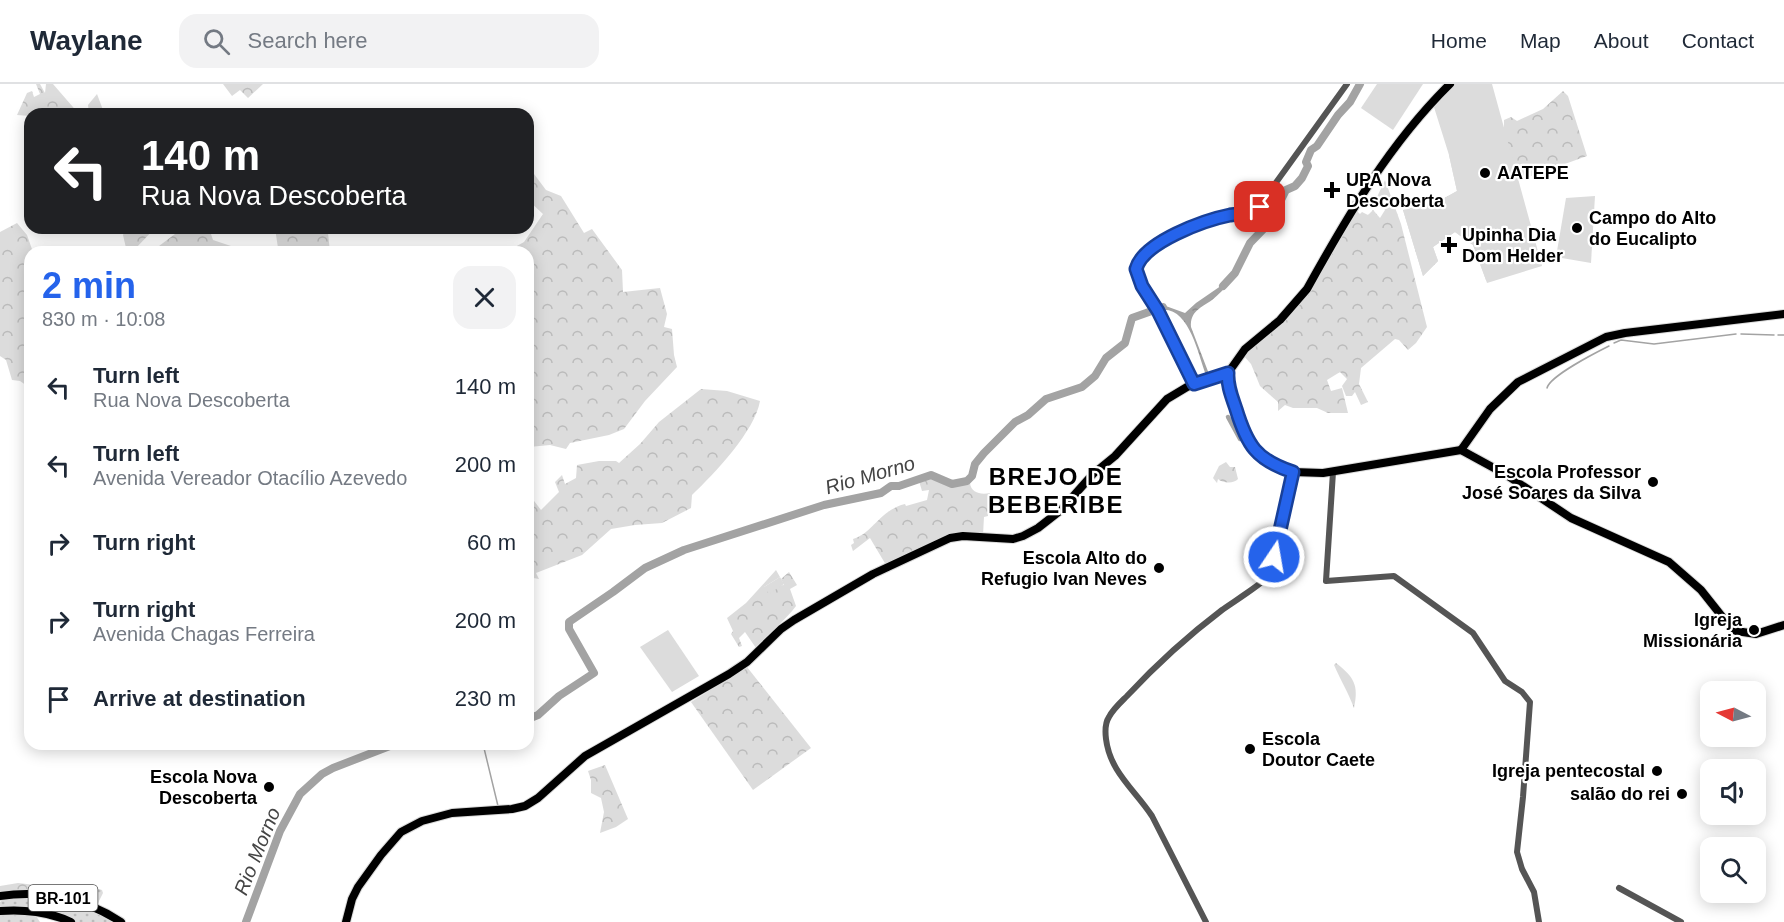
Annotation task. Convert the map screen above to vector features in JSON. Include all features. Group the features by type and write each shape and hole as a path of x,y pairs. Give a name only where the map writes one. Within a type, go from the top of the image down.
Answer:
{"highway":[{"name":"BR-101","path":"0,896 35,893 59,897 88,905 121,922"},
{"name":"BR-101","path":"0,911 38,912 71,922"}],"main road":[{"path":"1450,84 1429,105 1371,178 1307,289 1280,320 1245,349 1228,373 1227,381 1248,441 1263,459 1277,467 1293,472 1317,474 1461,450 1505,474 1570,518 1670,562 1701,590 1736,631 1755,634 1784,625"},
{"path":"1461,450 1490,409 1518,382 1606,337 1784,314"},
{"path":"346,922 358,887 401,832 422,821 442,815 512,809 533,802 585,756 729,674 747,662 781,629 794,620 895,563 956,537 974,536 1005,540 1030,532 1061,510 1167,399 1194,384 1228,373"}],"street":[{"path":"1194,384 1156,308 1142,286 1136,267 1149,250 1169,237 1226,216 1254,213 1347,84"},
{"path":"1206,922 1152,816 1118,771 1108,748 1105,728 1110,715 1147,676 1220,612 1267,578 1293,472"},
{"path":"1333,472 1326,581 1394,576 1473,633 1505,681 1527,697 1530,702 1523,797 1516,852 1534,892 1539,922"},
{"path":"1619,888 1681,922"}],"green space":[{"path":"36,84 40,84 45,93 46,84 53,84 74,108 24,108 24,116 17,115 27,93 32,91 34,97 40,94"},
{"path":"223,84 263,84 248,98 240,90 232,96"},
{"path":"1377,84 1423,84 1393,130 1361,108"},
{"name":"AATEPE","path":"1453,84 1492,84 1542,266 1487,283 1473,245 1455,232 1433,247 1438,261 1423,276 1403,210 1441,200 1457,191 1449,155 1433,104"},
{"path":"1563,91 1568,96 1587,156 1515,182 1486,280 1473,245 1455,232 1433,247 1438,261 1423,276 1403,210 1441,200 1457,191 1449,155 1504,130 1504,120 1511,117 1517,121 1543,109"},
{"path":"97,94 102,108 88,108 88,105"},
{"path":"534,174 546,190 561,196 584,233 592,229 622,270 623,292 660,288 667,314 664,327 672,329 677,367 645,401 624,429 609,435 570,443 566,449 550,445 534,447 534,246 517,246 524,242 529,234 534,234 534,227 543,214 534,206"},
{"path":"1385,180 1401,224 1427,327 1408,350 1399,340 1395,339 1361,368 1359,384 1368,402 1361,405 1355,392 1352,396 1346,396 1342,386 1347,379 1340,372 1327,380 1331,391 1342,388 1348,413 1328,413 1317,408 1293,408 1285,405 1278,411 1278,402 1260,386 1251,364 1243,355 1280,323 1355,209 1360,214 1362,212 1368,215 1373,210 1380,218 1385,210 1377,197"},
{"name":"Campo do Alto do Eucalipto","path":"1595,196 1591,263 1556,257 1566,198"},
{"path":"17,223 27,235 31,246 24,246 24,384 12,380 6,360 0,356 0,232"},
{"path":"149,234 138,246 126,246 123,235"},
{"path":"175,234 211,234 213,240 231,246 159,246"},
{"path":"276,234 328,234 329,246 278,246"},
{"path":"701,389 727,391 760,401 757,413 742,438 722,464 692,495 691,508 662,523 611,529 582,555 536,573 539,579 534,578 534,501 541,510 559,492 555,482 562,475 565,484 576,478 577,465 599,461 619,463 659,422"},
{"path":"1226,462 1230,467 1235,467 1238,479 1228,482 1218,479 1217,483 1213,478 1219,466"},
{"path":"931,477 950,485 970,483 972,489 977,492 990,493 991,505 988,507 988,516 984,517 983,535 959,533 886,565 870,538 853,551 851,545 854,543 853,539 866,532 889,511 905,504 906,506 927,500 929,490 922,491 919,481"},
{"path":"776,570 780,577 764,587 784,585 781,579 789,572 797,585 790,589 796,606 756,648 745,632 739,638 742,646 739,647 731,634 733,631 727,618 746,603"},
{"path":"780,577 784,584 769,594 764,587"},
{"path":"668,630 699,676 672,692 640,647"},
{"path":"1336,663 1354,682 1356,693 1354,708 1334,665"},
{"path":"747,667 811,748 753,790 691,702"},
{"path":"605,765 628,819 600,833 604,812 601,798 591,793 588,771"},
{"path":"18,883 44,886 42,892 31,890 0,892 0,886"},
{"path":"96,888 102,890 103,893 97,905 57,892 59,889 90,893"},
{"path":"8,895 59,897 120,922 71,922 0,909 0,902"},
{"path":"0,914 36,916 40,922 0,922"}],"water":[{"path":"1228,281 1230,282 1219,294 1197,310 1192,317 1191,327 1209,374 1206,375 1196,344 1185,323 1170,310 1160,310 1158,305 1185,313"}],"waterway":[{"name":"Rio Morno","path":"1223,286 1235,273 1250,243 1275,217 1286,190 1295,186 1302,178 1308,166 1306,162 1311,150 1317,146 1338,115 1350,102 1360,84"},
{"name":"Rio Morno","path":"534,717 559,696 594,673 569,629 569,622 645,568 684,550 824,505 881,493 891,486 899,486 931,475 952,484 967,481 972,476 975,464 1015,422 1028,415 1046,399 1082,387 1095,376 1106,358 1125,343 1132,318 1163,307"},
{"path":"1614,343 1621,340 1654,344 1736,334"},
{"path":"1741,334 1774,335"},
{"path":"1778,335 1784,335"},
{"path":"1547,388 1556,377 1609,346"},
{"path":"1228,417 1240,439"},
{"name":"Rio Morno","path":"246,922 280,831 300,794 322,774 380,750"},
{"path":"484,750 498,806"}],"place":[{"name":"AATEPE","path":"1485,173"},
{"name":"UPA Nova Descoberta","path":"1332,190"},
{"name":"Campo do Alto do Eucalipto","path":"1577,228"},
{"name":"Upinha Dia Dom Helder","path":"1449,245"},
{"name":"Escola Professor José Soares da Silva","path":"1653,482"},
{"name":"Escola Alto do Refugio Ivan Neves","path":"1159,568"},
{"name":"Igreja Missionária","path":"1754,630"},
{"name":"Escola Doutor Caete","path":"1250,749"},
{"name":"Igreja pentecostal","path":"1657,771"},
{"name":"Escola Nova Descoberta","path":"269,787"},
{"name":"salão do rei","path":"1682,794"}],"district":[{"name":"BREJO DE BEBERIBE","path":"1056,490"}],"route":[{"path":"1260,207 1251,214 1226,216 1169,237 1156,244 1138,262 1136,269 1142,286 1158,311 1194,384 1228,373 1227,381 1232,398 1248,441 1263,459 1293,472 1274,557"}]}
